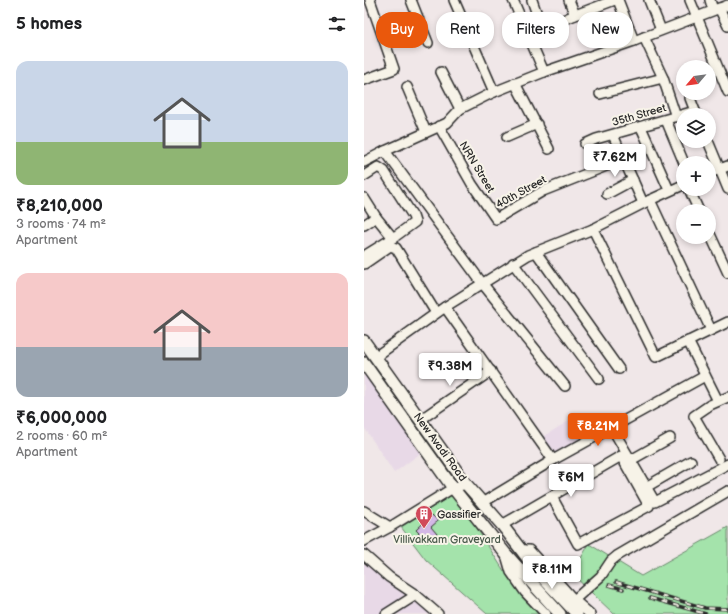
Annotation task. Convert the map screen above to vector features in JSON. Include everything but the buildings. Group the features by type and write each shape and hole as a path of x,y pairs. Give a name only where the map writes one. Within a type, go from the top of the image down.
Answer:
{"main road":[{"name":"New Avadi Road","path":"364,341 466,484 502,525 529,561 577,614"},
{"name":"New Avadi Road","path":"364,363 453,488 505,553 560,614"}],"street":[{"path":"364,80 394,69 370,0"},
{"path":"411,0 416,12"},
{"path":"454,0 494,92"},
{"path":"513,0 544,72"},
{"path":"532,0 542,28 575,14 615,0"},
{"path":"569,0 575,14"},
{"path":"618,0 634,41"},
{"path":"649,0 661,30"},
{"path":"690,0 698,16 728,92"},
{"path":"710,0 720,8 728,26"},
{"path":"364,162 447,123 460,109 494,92 544,72 634,41 720,8"},
{"path":"644,37 663,78 676,117"},
{"path":"441,72 460,109"},
{"path":"600,94 663,78"},
{"path":"515,83 549,148"},
{"path":"407,87 426,132"},
{"name":"35th Street","path":"585,144 613,134 676,117"},
{"path":"666,120 681,156"},
{"path":"507,137 536,124"},
{"name":"NRN Street","path":"438,126 472,184 496,219"},
{"path":"640,126 669,190"},
{"path":"613,134 633,180 646,201 711,330"},
{"path":"712,148 724,167 728,188"},
{"path":"385,151 482,283 565,386"},
{"name":"40th Street","path":"496,219 544,191 624,159"},
{"path":"364,176 378,167 384,171 413,216 415,222 364,256"},
{"path":"607,194 633,180"},
{"path":"375,357 436,313 514,263 536,252 593,229 646,201 676,188"},
{"path":"364,198 376,217 393,238"},
{"path":"364,225 376,217"},
{"path":"593,229 656,357 711,330 727,325"},
{"path":"715,244 728,273"},
{"path":"364,264 390,246 396,248 436,313"},
{"path":"536,252 619,369"},
{"path":"514,263 600,379"},
{"path":"445,307 553,460"},
{"path":"688,341 718,401"},
{"path":"420,420 491,371"},
{"path":"482,503 553,460 705,376"},
{"path":"719,459 694,416 718,401 728,397"},
{"path":"612,428 655,502 728,464"},
{"path":"631,460 670,438"},
{"path":"502,525 621,456 649,506 578,544 552,497"},
{"path":"646,487 691,461"},
{"path":"364,541 390,527 453,488 466,484"},
{"path":"574,600 601,576 611,561 617,556 728,491"},
{"path":"364,511 390,527"},
{"path":"521,550 530,550 574,600 590,614"},
{"path":"505,553 511,572 526,592 546,614"},
{"path":"364,555 389,577 416,595 438,614"},
{"path":"386,614 416,595"}],"shaded area":[{"path":"364,368 422,452 394,473 364,427"},
{"path":"578,415 591,436 553,458 541,438"},
{"path":"364,563 434,614 364,614"}],"green space":[{"name":"Villivakkam Graveyard","path":"452,495 476,527 504,571 541,614 487,614 426,560 401,527"},
{"path":"728,527 728,614 614,614 572,574 589,544 641,576"}],"railway":[{"path":"616,582 705,608 728,609"},
{"path":"609,585 623,589"},
{"path":"650,598 706,614"}],"place":[{"name":"Gassifier","path":"424,529"}]}
